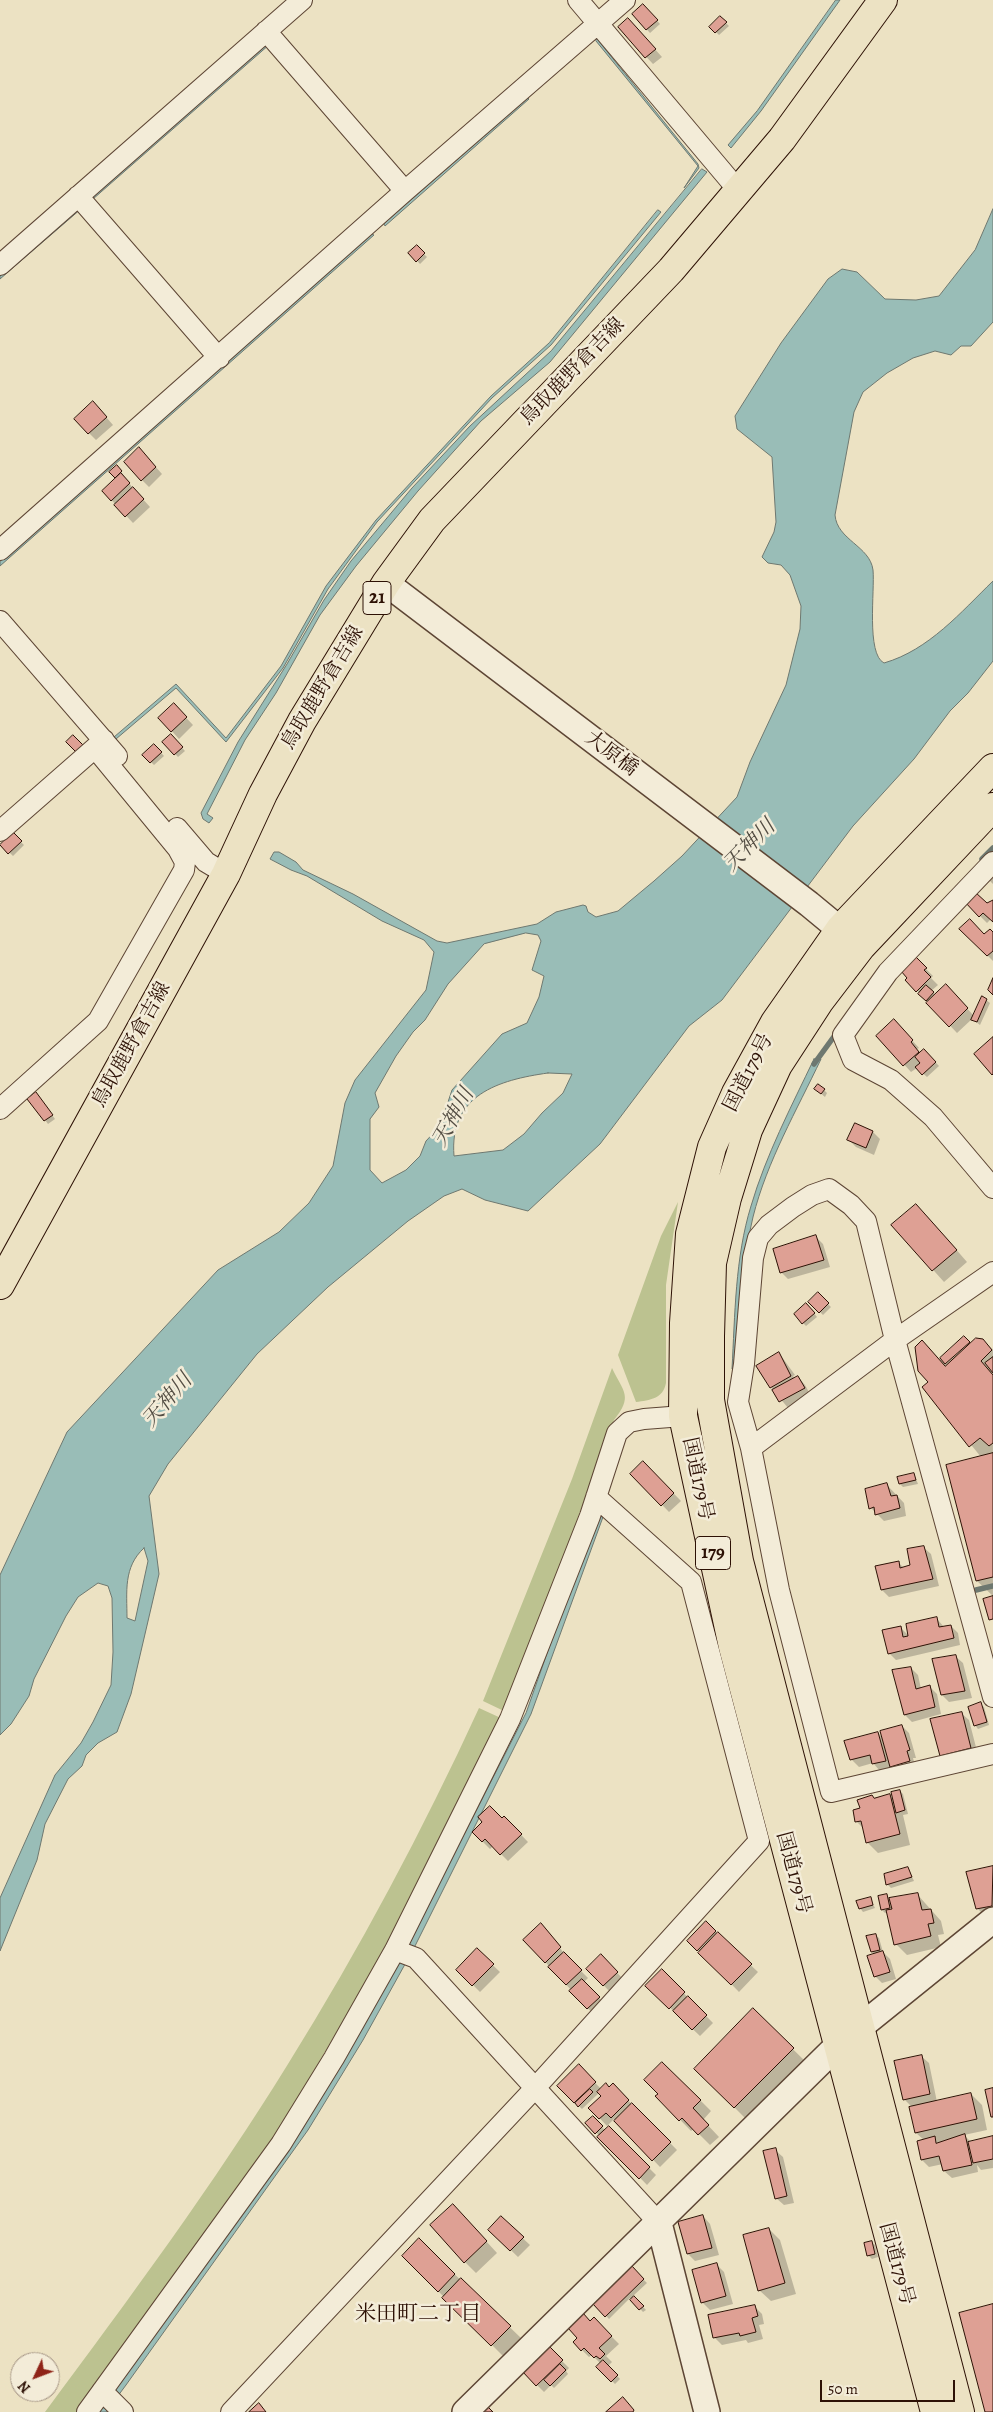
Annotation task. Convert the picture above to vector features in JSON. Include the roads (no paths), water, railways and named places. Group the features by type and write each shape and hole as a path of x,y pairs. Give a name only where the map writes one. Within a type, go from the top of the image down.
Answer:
{"main road":[{"name":"鳥取鹿野倉吉線","path":"0,1285 226,874 263,794 302,721 386,583 432,520 670,270 782,139 883,0"},
{"name":"国道179号","path":"935,2412 734,1647 683,1416 684,1323 690,1234 712,1147 736,1093 775,1022 840,928 993,768"},
{"name":"国道179号","path":"960,2412 739,1561 721,1468 710,1391 712,1263 727,1198 748,1130 778,1065 819,1002 861,947 993,807"}],"street":[{"path":"0,265 302,0"},
{"path":"578,0 738,190"},
{"path":"0,550 219,358 405,191 625,0"},
{"path":"266,31 405,191"},
{"path":"78,196 219,358"},
{"name":"大原橋","path":"386,583 809,904 861,947"},
{"path":"0,621 99,744 178,849 185,862 184,870 98,1020 0,1109"},
{"path":"99,744 206,862 226,874"},
{"path":"0,831 99,744"},
{"path":"993,862 888,972 843,1035 854,1060 891,1080 933,1117 993,1188"},
{"path":"993,1697 895,1340 866,1221 851,1205 830,1189 812,1195 768,1225 758,1238 753,1258 744,1364 738,1402 751,1448 779,1590 831,1792 993,1754"},
{"path":"751,1448 895,1340 993,1272"},
{"path":"87,2412 281,2144 334,2058 395,1950 510,1719 596,1497 617,1433 629,1422 683,1416"},
{"path":"231,2412 536,2087 759,1841 691,1582 596,1497"},
{"path":"465,2412 838,2045 993,1920"},
{"path":"395,1950 416,1958 659,2223 707,2412"},
{"path":"102,2391 123,2412"}],"water":[{"path":"836,0 840,0 761,111 731,148 728,145 757,111"},
{"path":"597,39 698,164 699,168 684,188 698,166 596,41"},
{"path":"269,42 270,44 93,199 91,197"},
{"path":"529,99 385,226 384,224"},
{"path":"702,169 707,172 550,362 481,421 418,491 356,566 320,615 276,693 245,740 207,814 213,818 209,823 203,819 201,813 238,742 287,664 324,600 351,561 412,488 470,426 551,351"},
{"path":"80,206 82,208 0,279 0,276"},
{"name":"天神川","path":"993,209 993,322 971,346 961,346 951,355 935,351 913,358 887,373 863,392 854,412 835,515 841,531 871,562 873,570 873,635 878,657 884,663 916,649 930,640 993,581 993,661 968,693 950,711 914,759 853,826 722,1000 689,1026 600,1144 528,1211 485,1200 462,1189 444,1196 408,1221 328,1287 257,1354 168,1464 149,1496 159,1574 131,1694 117,1732 98,1743 86,1755 82,1766 68,1779 45,1824 37,1860 0,1951 0,1898 55,1775 81,1743 111,1685 113,1652 112,1598 108,1586 98,1583 78,1597 66,1616 34,1679 29,1696 11,1724 0,1735 0,1575 67,1432 218,1270 279,1232 309,1203 333,1166 345,1103 355,1080 426,990 434,952 424,940 382,921 307,876 270,859 274,852 279,852 296,862 303,870 353,894 437,941 447,943 537,924 556,912 583,905 586,906 588,912 596,917 618,911 654,881 682,856 737,797 750,762 786,685 800,629 801,606 790,575 781,565 768,563 762,557 774,532 776,522 772,457 737,429 735,416 781,343 828,279 842,269 857,272 885,299 916,300 939,296 975,250","holes":["526,933 538,935 541,941 532,970 544,976 539,997 527,1023 502,1034 452,1090 440,1126 426,1141 420,1156 406,1170 382,1183 370,1170 370,1119 379,1107 375,1093 396,1056 413,1032 425,1020 448,984 484,944","548,1073 572,1074 563,1093 524,1134 503,1150 454,1156 455,1135 460,1118 468,1105 480,1094 495,1086 529,1076","144,1548 148,1561 135,1621 127,1618 127,1589 129,1572 137,1555"]},
{"path":"658,210 661,212 551,345 492,398 377,522 328,589 283,668 226,742 176,688 116,739 114,737 176,684 226,738 281,666 326,586 376,520 491,396 549,343"},
{"path":"372,234 374,235 0,566 0,562"},
{"path":"814,1059 821,1059 774,1156 753,1217 746,1254 737,1368 732,1369 739,1266 751,1206 771,1150"},
{"path":"596,1515 603,1517 531,1714 414,1948 363,2040 308,2130 126,2385 106,2412 97,2412 122,2381 303,2128 390,1979 526,1713"}],"waterway":[{"path":"982,859 993,848"},
{"path":"814,1064 838,1031"},
{"path":"976,1590 993,1586"}],"district":[{"name":"米田町二丁目","path":"418,2315"}]}
